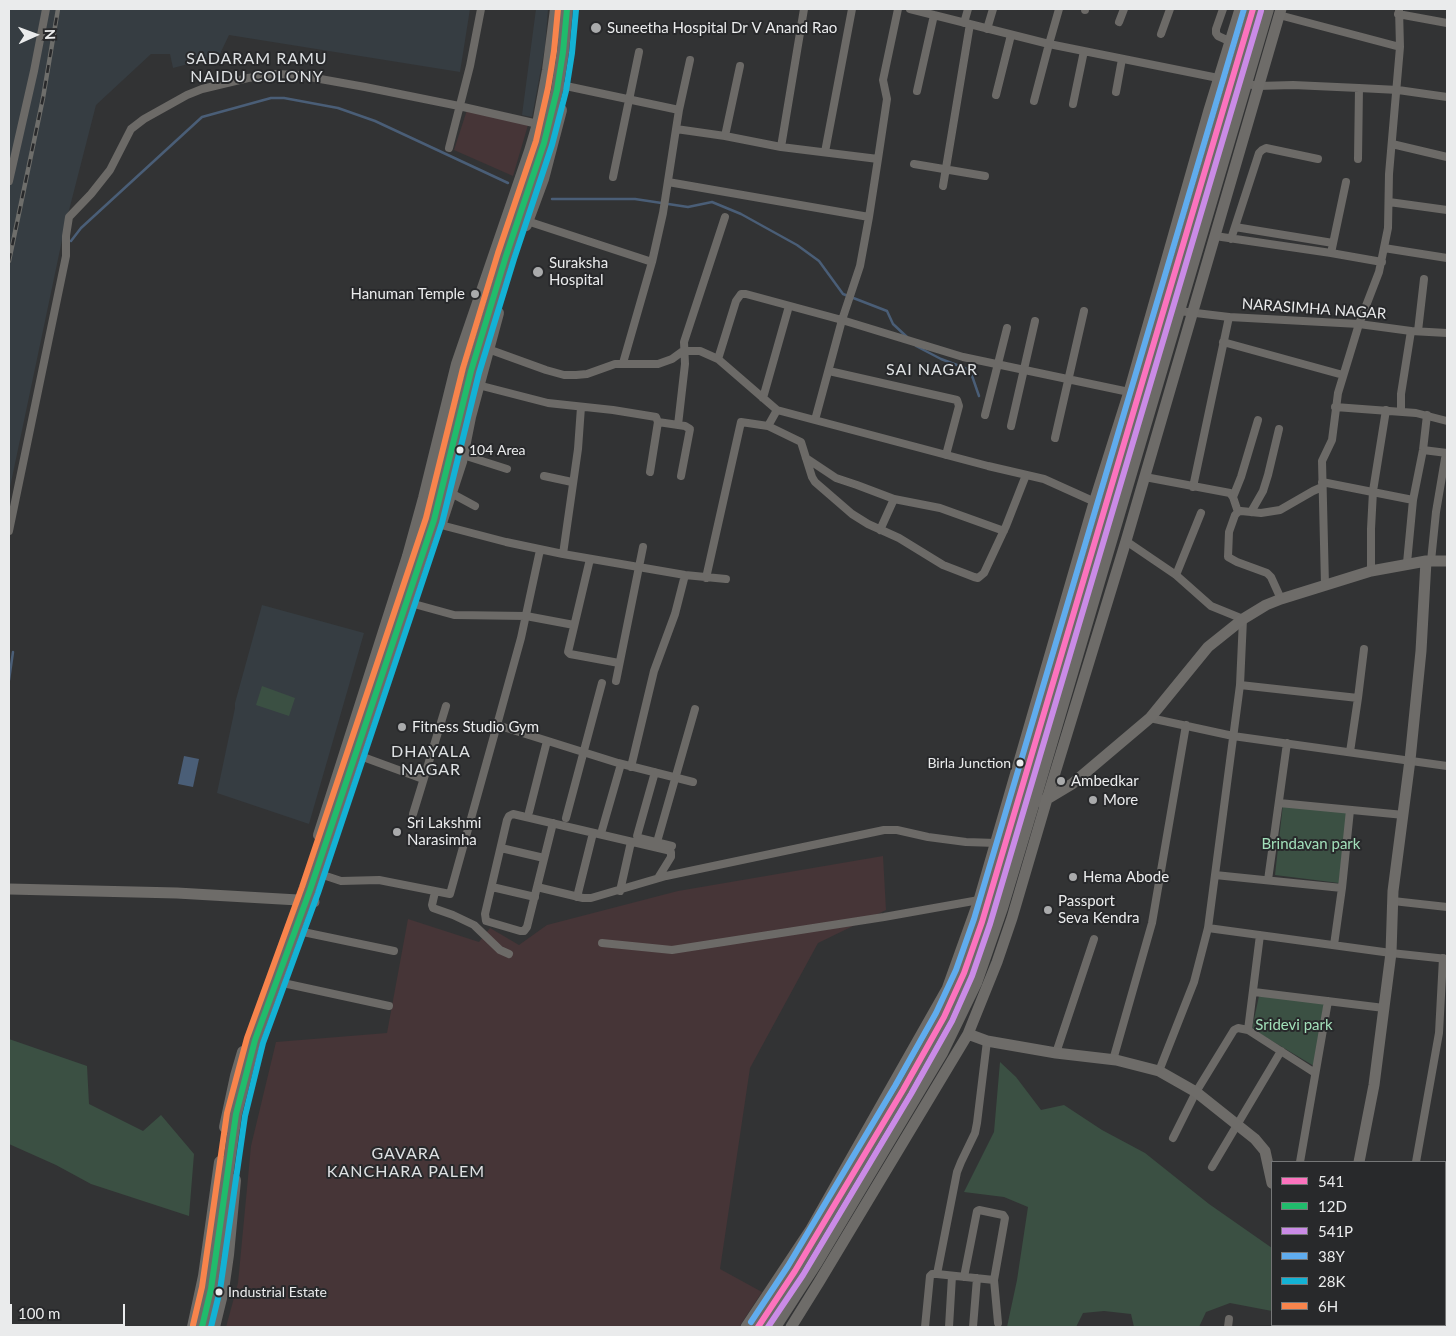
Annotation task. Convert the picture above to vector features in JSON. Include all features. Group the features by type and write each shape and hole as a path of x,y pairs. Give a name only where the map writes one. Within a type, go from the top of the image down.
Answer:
{"main road":[{"path":"214,1327 223,1290 228,1255 237,1155 246,1105 261,1044 303,932 306,901 408,556 456,364 520,182 538,124 548,70 556,9"},
{"path":"202,1327 211,1290 235,1123 246,1074 269,998 306,901 431,530 471,371 506,256 544,143 557,90 567,9"},
{"path":"193,1327 204,1276 223,1143 236,1076 265,988 306,901 323,875 463,456 478,385 505,286 543,179 555,137 566,86 574,9"},
{"path":"758,1327 818,1233 904,1090 956,992 976,938 1014,796 1133,414 1225,79 1253,9"},
{"path":"775,1327 817,1262 932,1070 961,1017 976,983 999,917 1034,802 1179,311 1276,11"}],"street":[{"path":"9,181 46,9"},
{"path":"449,148 470,66 480,9"},
{"path":"781,147 804,9"},
{"path":"825,152 852,9"},
{"path":"815,420 842,320 860,266 887,99 883,80 898,9"},
{"path":"910,9 1049,44 1251,85 1398,90 1447,97"},
{"path":"943,186 968,9"},
{"path":"987,29 993,9"},
{"path":"1034,101 1059,9"},
{"path":"1119,22 1124,9"},
{"path":"1161,34 1170,9"},
{"path":"1223,9 1216,33 1218,36 1230,41"},
{"path":"746,1327 811,1229 947,989 979,900 996,843 1014,796 1094,502 1225,79 1230,41 1240,9"},
{"path":"1276,11 1400,47"},
{"path":"1325,585 1322,461 1332,440 1335,407 1358,324 1382,262 1388,228 1392,144 1398,90 1399,11 1447,23"},
{"path":"917,91 934,15"},
{"path":"996,95 1011,35"},
{"path":"1073,104 1084,51"},
{"path":"613,177 640,52"},
{"path":"1116,92 1122,59"},
{"path":"623,363 652,262 667,197 676,129 690,60"},
{"path":"726,136 740,66"},
{"path":"9,531 66,256 66,236 69,217 110,170 131,129 144,119 202,89 248,78 275,74 298,75 459,106 538,124"},
{"path":"791,1327 820,1282 968,1034 997,962 1126,541 1215,236 1251,85"},
{"path":"566,86 680,110"},
{"path":"1358,159 1359,88"},
{"path":"676,129 726,136 781,147 878,160"},
{"path":"1392,144 1447,157"},
{"path":"1231,239 1259,153 1262,150 1266,148 1318,159"},
{"path":"914,164 985,176"},
{"path":"668,182 869,217"},
{"path":"1331,254 1346,182"},
{"path":"1389,202 1447,210"},
{"path":"678,425 685,364 684,342 725,217"},
{"path":"527,221 652,262"},
{"path":"1235,227 1333,243"},
{"path":"1215,236 1382,262"},
{"path":"1384,248 1447,258"},
{"path":"1401,412 1401,394 1424,279"},
{"path":"718,359 736,301 741,294 842,320 963,357 1129,392"},
{"path":"763,398 789,306"},
{"path":"1055,438 1084,311"},
{"name":"NARASIMHA NAGAR","path":"1179,311 1229,317 1358,324 1447,333"},
{"path":"1193,487 1229,317"},
{"path":"1011,426 1035,321"},
{"path":"985,415 1007,328"},
{"path":"1223,342 1344,375"},
{"path":"488,349 564,375 587,374 623,363 664,363 683,351 700,351 718,359 777,410 1044,479 1094,502"},
{"path":"828,371 957,400 959,406 946,455"},
{"path":"478,385 548,403 613,410 658,418 650,472"},
{"path":"564,554 580,432 581,407"},
{"path":"1335,407 1386,410 1427,415 1447,420"},
{"path":"768,426 777,410"},
{"path":"1372,571 1370,529 1373,491 1386,410"},
{"path":"1407,563 1427,415"},
{"path":"1238,512 1233,497 1258,420"},
{"path":"658,422 685,426 690,429 681,476"},
{"path":"706,578 741,422 768,426 795,438 800,442 812,477 821,488 852,514 880,530 899,538 942,565 978,578 984,574 1004,531 1026,475"},
{"path":"1251,512 1263,491 1279,429"},
{"path":"1359,1161 1374,1085 1391,953 1393,900 1410,760 1429,561 1446,453 1423,450"},
{"path":"463,456 507,469"},
{"path":"806,458 836,478 894,499 940,508 1004,531"},
{"path":"544,476 572,482"},
{"path":"1145,477 1225,492 1233,497"},
{"path":"1238,512 1261,513 1280,510 1322,484 1373,491 1414,500"},
{"path":"451,493 475,506"},
{"path":"880,530 894,499"},
{"path":"1176,575 1201,512"},
{"path":"1238,512 1235,515 1229,532 1228,557 1267,573 1271,577 1281,599"},
{"path":"441,525 540,550 639,568 706,578 726,579"},
{"path":"1126,541 1176,575 1212,606 1243,618"},
{"path":"616,682 643,547"},
{"path":"323,875 341,880 379,880 435,892 448,894 451,892 526,616 540,550"},
{"path":"590,559 568,648 570,654 619,663"},
{"path":"1014,796 1034,802 1046,799 1072,784 1150,718 1208,647 1243,618 1281,599 1372,571 1407,563 1447,561"},
{"path":"631,767 658,660 675,614 685,575"},
{"path":"414,604 463,616 526,616 574,625"},
{"path":"1159,1071 1194,982 1208,928 1240,685 1243,618"},
{"path":"1350,752 1364,650"},
{"path":"566,818 602,683"},
{"path":"1240,685 1358,698"},
{"path":"413,814 446,706"},
{"path":"657,842 695,709"},
{"path":"1150,718 1234,736 1447,766"},
{"path":"497,725 631,767 693,782"},
{"path":"1113,1060 1152,923 1186,725"},
{"path":"529,812 547,740"},
{"path":"1268,880 1287,743"},
{"path":"363,757 424,779"},
{"path":"602,830 621,764"},
{"path":"655,772 637,833 639,838 672,846"},
{"path":"1279,803 1404,815"},
{"path":"1334,945 1350,810"},
{"path":"553,823 527,927 524,931 520,931 486,921 485,914 508,820 513,814 553,823 671,852 671,857 658,878"},
{"path":"538,887 577,897 591,898 620,891 658,878 884,830 897,830 928,837 966,842 996,843"},
{"path":"577,897 593,833"},
{"path":"620,891 631,842"},
{"path":"501,848 544,858"},
{"path":"1215,875 1342,888"},
{"path":"492,887 535,897"},
{"path":"9,889 177,893 306,901"},
{"path":"435,892 433,908 474,925 500,950 509,954"},
{"path":"602,943 672,950 884,918 979,900"},
{"path":"1393,900 1447,907"},
{"path":"1208,928 1445,959 1443,1034 1416,1161"},
{"path":"303,932 394,951"},
{"path":"1248,1030 1260,935"},
{"path":"1056,1053 1094,939"},
{"path":"283,983 389,1006"},
{"path":"1254,992 1384,1008"},
{"path":"1300,1161 1328,1001"},
{"path":"1174,1138 1196,1092 1234,1030 1238,1028 1248,1030 1315,1073"},
{"path":"968,1034 987,1041 1056,1053 1113,1060 1159,1071 1196,1092 1238,1123 1255,1139 1265,1152 1271,1179"},
{"path":"937,1274 960,1162 975,1133 987,1041"},
{"path":"1212,1167 1281,1051"},
{"path":"964,1277 976,1214 979,1210 1001,1214 1004,1216 994,1280 998,1323"},
{"path":"925,1327 930,1276 932,1274 994,1280"},
{"path":"949,1327 952,1276"},
{"path":"973,1327 977,1278"}],"shaded area":[{"path":"9,9 470,9 460,72 229,35 219,56 173,68 170,54 151,54 96,105 65,226 9,492"},
{"path":"536,9 548,9 545,47 532,117 522,115"},
{"path":"467,110 528,125 513,176 454,150"},
{"path":"262,605 364,633 309,824 217,793 235,703"},
{"path":"883,856 886,910 818,943 750,1068 720,1269 762,1292 739,1327 226,1327 238,1283 251,1146 276,1042 387,1033 408,919 479,942 490,928 519,945 547,925 678,891"}],"green space":[{"path":"262,686 295,698 289,716 256,705"},
{"name":"Brindavan park","path":"1283,804 1347,812 1339,883 1275,875"},
{"name":"Sridevi park","path":"1259,996 1324,1003 1314,1066 1252,1029"},
{"path":"9,1039 87,1066 89,1104 143,1131 161,1115 194,1154 189,1216 91,1184 56,1165 9,1144"},
{"path":"1000,1062 1016,1077 1041,1110 1064,1105 1102,1130 1145,1153 1209,1204 1271,1247 1271,1311 1230,1303 1206,1312 1199,1327 1134,1327 1131,1314 1104,1311 1083,1313 1076,1327 1007,1327 1017,1280 1028,1207 1004,1197 964,1192 994,1132"}],"water":[{"path":"184,756 199,759 193,787 178,784"}],"waterway":[{"path":"71,241 81,228 202,117 271,98 284,98 338,108 375,121 508,183"},
{"path":"552,199 635,199 688,207 712,202 741,214 797,245 819,261 843,294 887,311 893,324 907,337"},
{"path":"916,346 941,359 970,370 979,396"},
{"path":"9,680 13,652"}],"railway":[{"path":"9,261 43,98 58,9"}],"transit line":[{"name":"6H","path":"193,1325 202,1287 227,1113 247,1038 302,887 426,518 463,368 498,253 536,141 548,88 558,9"},
{"name":"12D","path":"202,1327 211,1289 236,1114 255,1040 310,890 434,520 471,371 506,256 544,143 557,90 567,9"},
{"name":"38Y","path":"751,1322 788,1266 895,1086 936,1013 956,970 974,919 1244,9"},
{"name":"541","path":"758,1327 795,1271 903,1090 944,1017 964,973 982,922 1253,9"},
{"name":"28K","path":"211,1327 220,1290 245,1116 263,1043 318,893 442,523 479,373 552,145 566,91 576,10"},
{"name":"541P","path":"768,1327 803,1275 911,1094 952,1021 972,976 990,924 1261,11"}],"place":[{"name":"Suneetha Hospital Dr V Anand Rao","path":"596,28"},
{"name":"Suraksha Hospital","path":"538,272"},
{"name":"Hanuman Temple","path":"475,294"},
{"name":"104 Area","path":"460,450"},
{"name":"Fitness Studio Gym","path":"402,727"},
{"name":"Birla Junction","path":"1020,763"},
{"name":"Ambedkar","path":"1061,781"},
{"name":"More","path":"1093,800"},
{"name":"Sri Lakshmi Narasimha","path":"397,832"},
{"name":"Hema Abode","path":"1073,877"},
{"name":"Passport Seva Kendra","path":"1048,910"},
{"name":"Industrial Estate","path":"219,1292"}],"district":[{"name":"SADARAM RAMU NAIDU COLONY","path":"257,68"},
{"name":"SAI NAGAR","path":"932,370"},
{"name":"DHAYALA NAGAR","path":"431,761"},
{"name":"GAVARA KANCHARA PALEM","path":"406,1163"}]}
